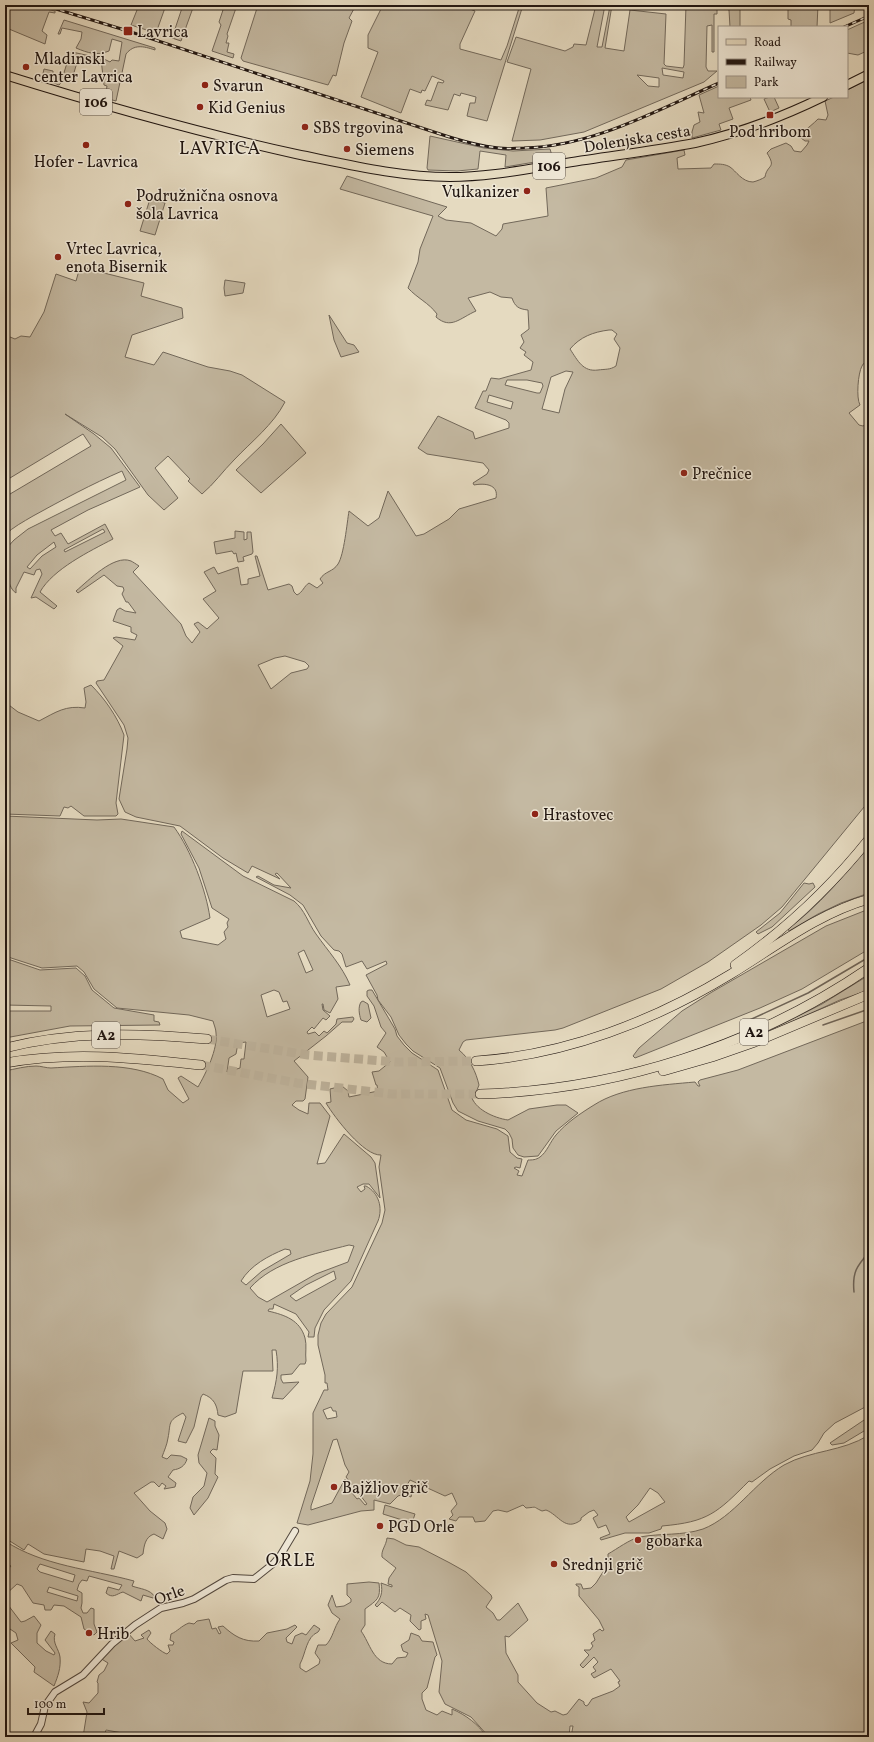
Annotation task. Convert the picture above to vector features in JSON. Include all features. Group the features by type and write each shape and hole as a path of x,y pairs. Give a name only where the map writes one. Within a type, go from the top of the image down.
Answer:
{"highway":[{"path":"683,1001 746,957 800,914 832,882 869,839"},
{"path":"476,1061 508,1059 567,1046 632,1024 683,1001 824,918 848,906 869,899"},
{"name":"A2","path":"480,1094 546,1089 630,1074 707,1050 757,1030 817,1000 869,968"},
{"path":"630,1074 658,1072 712,1057 761,1040 832,1008 869,994"},
{"name":"A2","path":"5,1048 58,1038 108,1034 146,1034 207,1039"},
{"name":"A2","path":"5,1063 37,1058 85,1055 124,1057 201,1065"}],"main road":[{"path":"848,84 869,74"},
{"name":"Dolenjska cesta","path":"5,75 110,107 238,141 331,161 423,176 470,176 493,174 695,143 717,138 758,125 821,98"}],"street":[{"name":"Orle","path":"34,1737 41,1724 45,1706 55,1692 83,1675 104,1651 124,1634 161,1608 194,1599 226,1580 233,1578 254,1579 277,1560 286,1549 296,1531"}],"green space":[{"path":"5,5 29,5 55,11 55,13 49,12 42,31 47,35 45,44 9,29 5,38"},
{"path":"139,5 166,5 156,33 131,25"},
{"path":"183,5 194,5 181,41 172,38"},
{"path":"216,5 237,5 227,34 228,36 226,43 229,43 227,52 234,54 233,58 212,51 221,25 219,22 223,10 215,7"},
{"path":"258,5 356,5 349,18 352,21 344,43 336,76 333,75 328,85 243,61 241,58"},
{"path":"383,5 460,5 475,11 460,44 460,49 501,60 520,5 523,5 487,121 467,116 470,103 475,103 476,97 461,93 460,96 454,94 448,110 425,105 427,100 431,101 438,82 443,83 444,81 432,76 425,91 422,90 421,93 410,89 401,113 361,97 378,52 368,48 368,35"},
{"path":"596,5 605,5 597,47 602,47 610,6 606,5 612,5 605,48 624,51 630,10 666,14 664,64 666,66 683,68 686,5 740,5 740,26 730,26 729,10 725,8 717,8 717,14 714,14 714,52 712,52 712,25 707,26 706,67 708,71 717,71 704,82 584,132 540,140 512,141 531,69 507,62 516,37 565,51 573,47 574,44 586,45","holes":["662,68 684,72 683,78 663,75","637,75 659,78 659,87 648,86"]},
{"path":"788,5 818,5 817,26 791,26 791,20 788,19"},
{"path":"830,5 855,5 854,13 830,23"},
{"path":"64,20 155,48 155,50 136,47 126,54 116,101 105,98 107,86 104,85 101,59 102,58 110,62 112,60 119,61 122,42 112,39 109,51 100,53 80,50 76,48 81,39 82,32 62,28 60,34 58,34"},
{"path":"869,20 869,50 858,55 848,53 848,30"},
{"path":"72,52 95,57 98,59 99,65 78,59 73,76 63,81 59,85 42,78 44,69 53,71 53,74 63,76 70,53"},
{"path":"869,79 869,359 864,363 859,374 858,391 860,405 849,413 859,425 863,426 869,423 869,801 782,907 761,925 708,962 661,989 563,1028 466,1040 463,1042 459,1050 466,1057 476,1075 479,1085 477,1090 471,1095 476,1105 480,1109 491,1115 508,1120 529,1109 557,1105 566,1105 578,1113 556,1131 538,1156 524,1157 518,1155 513,1148 512,1139 505,1129 478,1121 458,1111 453,1103 440,1068 413,1051 399,1035 391,1017 378,1000 377,995 366,975 387,964 386,961 367,969 362,961 346,967 342,954 339,951 334,950 321,936 303,905 290,895 256,877 258,876 274,885 291,888 277,873 275,874 280,879 252,866 248,873 223,858 180,826 136,817 125,812 119,799 128,738 124,725 96,683 97,681 104,680 123,646 113,638 116,637 135,640 137,635 131,632 131,627 113,621 117,610 120,608 125,611 136,613 128,602 126,602 122,594 124,590 123,587 117,586 104,575 78,593 76,591 94,575 109,565 117,561 131,561 139,566 133,572 181,624 186,636 192,643 200,632 194,624 198,622 207,629 219,618 203,599 216,591 204,572 214,567 218,574 238,567 241,585 248,584 248,579 260,576 255,556 257,556 268,590 289,584 292,586 297,595 309,583 317,588 323,583 320,579 322,576 334,569 338,564 344,546 349,511 368,526 379,518 388,491 416,536 424,534 449,519 459,509 496,498 496,493 493,487 482,484 474,485 473,483 487,474 489,470 483,463 427,454 418,448 438,416 473,432 475,439 509,428 509,423 506,420 475,408 483,391 486,391 491,378 499,379 531,370 533,362 524,355 526,352 520,348 524,342 521,335 529,329 528,310 522,309 514,304 512,298 501,297 490,292 468,298 476,311 456,322 446,323 441,321 436,317 437,314 434,310 408,288 418,262 420,249 433,216 340,189 347,176 447,207 438,216 446,220 471,223 496,236 502,229 503,224 548,216 546,188 596,178 622,167 626,160 684,150 685,155 677,158 678,169 711,168 714,164 722,164 730,167 749,182 759,180 765,177 771,164 767,153 771,149 786,143 791,146 794,151 801,152 807,145 809,141 805,141 797,135 797,133 800,131 803,132 818,119 826,120 828,115 825,101 832,98 848,98 848,90","holes":["612,330 617,334 614,339 620,348 616,366 607,369 593,370 581,365 570,349 583,338","566,371 573,372 565,389 559,413 542,409 551,377","507,380 527,380 542,383 543,386 540,393 537,393 505,385","489,395 513,402 511,409 487,402","285,656 305,662 309,666 307,669 291,673 271,689 258,665 275,658"]},
{"path":"718,86 718,98 750,98 751,100 729,108 733,119 719,124 721,130 692,138 694,125 700,122 698,112 704,113 699,95"},
{"path":"774,98 779,108 770,112 764,99"},
{"path":"430,136 484,148 513,151 550,149 553,159 505,167 506,155 480,151 478,169 457,171 428,170"},
{"path":"150,199 165,203 155,235 140,231"},
{"path":"80,267 144,283 141,296 182,308 183,318 132,335 125,357 154,365 163,352 208,367 242,375 285,402 268,425 202,494 188,481 190,479 168,456 155,468 178,498 164,510 148,495 115,449 102,437 65,414 111,448 140,487 88,510 51,530 55,536 61,533 68,544 105,524 113,539 73,561 46,584 40,592 57,606 54,609 36,597 31,598 42,574 40,569 36,570 34,575 24,572 16,588 16,593 13,590 8,580 5,550 14,540 28,529 126,480 122,471 77,492 33,516 5,535 5,504 7,502 5,497 91,446 83,434 5,481 5,335 15,339 21,336 30,337 44,312 56,274 76,281","holes":["103,529 105,532 65,552 64,550","54,542 56,547 42,556 30,569 27,567 37,555"]},
{"path":"225,280 245,283 243,293 225,296"},
{"path":"329,315 347,343 354,345 359,352 341,357 334,340"},
{"path":"281,424 306,453 261,493 236,470"},
{"path":"235,531 244,532 244,540 247,539 247,532 251,532 253,552 252,554 243,557 244,561 238,562 236,553 234,554 232,551 216,554 214,542 235,538"},
{"path":"91,685 110,708 124,735 116,803 118,814 116,816 84,816 71,806 68,808 64,807 60,816 5,814 5,702 18,712 39,721 67,708 85,708 86,702 84,688"},
{"path":"5,816 97,820 121,819 174,827 186,847 197,871 205,895 210,918 180,931 182,938 218,945 226,939 224,932 228,927 227,923 229,919 212,908 199,868 181,834 182,831 243,876 294,901 301,908 316,934 339,965 350,985 336,987 338,999 330,1013 324,1010 322,1004 323,1010 330,1016 326,1020 323,1018 314,1029 312,1027 307,1032 308,1034 315,1032 319,1036 324,1031 327,1033 336,1024 337,1019 353,1017 354,1019 352,1022 342,1022 294,1061 308,1077 305,1099 303,1101 296,1101 292,1105 308,1114 309,1103 320,1103 330,1116 317,1164 325,1163 344,1134 371,1157 375,1163 380,1198 369,1184 363,1184 357,1187 361,1192 365,1189 364,1186 366,1186 377,1197 380,1206 378,1221 351,1281 324,1310 315,1328 314,1337 308,1337 309,1332 296,1314 274,1304 273,1309 269,1309 268,1311 280,1314 296,1323 303,1332 306,1341 305,1364 300,1364 292,1374 281,1375 283,1383 299,1382 283,1399 272,1398 276,1380 277,1356 276,1350 272,1350 273,1371 243,1371 236,1413 225,1417 218,1415 214,1402 203,1394 194,1427 186,1443 178,1441 186,1417 183,1413 172,1420 162,1457 167,1459 171,1455 181,1456 187,1459 184,1465 173,1470 168,1477 176,1483 175,1487 164,1489 166,1486 162,1483 159,1487 154,1482 151,1482 134,1493 150,1511 165,1523 167,1529 163,1539 154,1534 151,1535 147,1540 143,1554 137,1558 119,1551 114,1569 111,1569 114,1556 100,1551 86,1549 84,1562 44,1554 28,1544 24,1550 5,1538 5,1071 36,1066 51,1068 108,1066 137,1070 163,1079 168,1090 183,1103 189,1099 178,1078 181,1076 198,1087 208,1068 213,1053 216,1030 213,1021 189,1015 117,1008 94,989 84,972 77,966 42,968 5,956","holes":["304,950 313,970 306,973 298,953","274,990 279,992 283,1002 287,1001 290,1009 267,1017 261,995","246,1042 244,1059 241,1059 240,1068 227,1072 229,1058 236,1054 238,1043","349,1245 354,1246 348,1262 316,1274 267,1302 258,1297 250,1288 271,1271 309,1255","285,1249 290,1250 291,1254 262,1271 246,1285 241,1281 250,1270 266,1258","334,1271 336,1279 296,1301 290,1296 306,1285"]},
{"path":"869,846 869,893 841,903 818,914 789,931 788,929 831,890"},
{"path":"804,883 813,883 815,887 772,927 758,934 756,932 780,913"},
{"path":"869,909 869,949 802,989 760,1008 635,1058 633,1056 639,1048 682,1011 712,992 826,926"},
{"path":"5,958 40,970 76,968 85,976 92,990 114,1008 154,1015 154,1021 159,1022 160,1025 70,1026 5,1038 5,1011 51,1011 51,1006 5,1005"},
{"path":"869,975 869,990 840,1000 751,1040 822,1004"},
{"path":"372,990 395,1029 397,1036 404,1045 412,1053 438,1070 452,1110 466,1120 497,1129 508,1136 510,1152 517,1158 522,1159 520,1168 514,1168 519,1171 517,1175 522,1176 528,1160 540,1157 564,1126 584,1111 605,1099 617,1094 656,1086 695,1082 698,1086 700,1086 698,1082 700,1080 738,1070 869,1020 869,1405 835,1423 824,1433 812,1450 794,1456 770,1469 752,1482 749,1481 720,1508 711,1514 690,1522 662,1526 661,1529 649,1533 625,1533 601,1540 600,1538 610,1534 606,1525 598,1528 593,1518 598,1515 594,1510 581,1518 581,1520 571,1524 562,1521 546,1510 542,1511 535,1507 526,1508 523,1505 507,1512 498,1510 493,1511 485,1521 475,1522 473,1517 459,1517 456,1521 449,1519 453,1515 451,1511 457,1504 452,1493 445,1496 410,1480 407,1485 413,1488 411,1497 404,1494 398,1496 390,1504 374,1500 374,1510 361,1511 308,1525 297,1523 310,1481 313,1454 313,1413 324,1390 328,1390 327,1383 325,1383 325,1375 318,1345 318,1335 321,1323 326,1314 352,1287 382,1223 385,1210 379,1167 381,1155 374,1154 358,1143 336,1118 326,1103 331,1102 330,1089 342,1086 348,1091 349,1097 378,1091 372,1072 379,1071 390,1062 384,1052 377,1047 386,1033 381,1027 374,1006 367,996 367,991","holes":["331,1407 333,1411 336,1411 337,1417 327,1419 323,1410","337,1439 345,1465 349,1472 346,1477 367,1504 365,1505 359,1498 357,1499 352,1493 354,1491 345,1479 332,1503 311,1510 333,1440","650,1488 658,1493 665,1502 629,1522 626,1517 638,1505"]},
{"path":"363,1001 368,1004 371,1018 367,1022 361,1020 359,1011 359,1006"},
{"path":"209,1418 215,1421 215,1426 219,1435 217,1450 213,1449 210,1452 216,1458 215,1474 218,1477 208,1498 194,1515 190,1508 193,1497 204,1486 207,1473 199,1463 198,1455"},
{"path":"869,1418 869,1428 844,1443 832,1445 830,1443"},
{"path":"869,1435 869,1737 571,1737 573,1726 570,1726 569,1737 489,1737 471,1717 445,1704 439,1692 442,1661 428,1615 425,1614 426,1619 421,1621 421,1629 419,1630 410,1621 411,1615 400,1608 395,1612 382,1602 377,1607 375,1605 381,1595 381,1583 392,1587 392,1585 388,1584 389,1578 396,1568 382,1557 382,1552 387,1538 394,1539 406,1545 419,1547 466,1572 491,1595 492,1598 486,1607 493,1613 497,1620 500,1620 518,1603 528,1620 509,1637 505,1636 506,1653 518,1675 518,1682 537,1703 551,1712 555,1711 563,1715 567,1714 579,1699 584,1702 586,1706 592,1699 613,1691 620,1686 618,1682 620,1681 611,1669 594,1678 591,1674 596,1671 593,1667 598,1662 594,1657 583,1668 580,1665 589,1655 584,1650 590,1650 593,1646 591,1643 595,1640 593,1634 600,1629 602,1631 604,1630 599,1620 579,1596 579,1587 576,1584 581,1584 583,1589 591,1588 608,1564 608,1554 636,1538 687,1533 703,1529 714,1524 725,1516 773,1472 784,1465 805,1456 848,1445"},
{"path":"385,1505 415,1514 412,1523 383,1514"},
{"path":"5,1541 35,1556 67,1566 134,1581 132,1586 148,1591 155,1597 153,1598 143,1595 141,1601 123,1592 111,1596 106,1593 108,1587 119,1590 122,1585 89,1576 87,1581 82,1580 77,1590 82,1593 81,1608 83,1613 87,1613 91,1608 94,1609 94,1624 97,1632 94,1635 84,1629 81,1617 64,1606 54,1605 51,1610 45,1610 44,1605 33,1603 22,1586 17,1584 5,1595 5,1573 11,1566 5,1562","holes":["40,1564 75,1575 73,1582 40,1572 37,1569","49,1587 78,1596 77,1601 47,1592"]},
{"path":"369,1582 379,1583 379,1596 365,1609 365,1625 361,1631 376,1657 380,1661 392,1664 397,1658 406,1657 408,1653 403,1651 401,1645 409,1640 411,1633 419,1636 422,1641 433,1642 437,1655 435,1657 427,1688 422,1693 422,1699 426,1710 437,1715 442,1711 452,1715 452,1709 471,1720 487,1737 128,1737 128,1734 106,1730 104,1737 83,1737 87,1712 83,1702 89,1703 98,1693 97,1682 99,1675 104,1671 108,1663 100,1658 128,1633 135,1641 144,1638 141,1635 149,1630 151,1633 147,1639 167,1654 170,1651 168,1645 173,1645 174,1642 170,1640 171,1634 186,1624 194,1624 197,1621 209,1619 212,1629 216,1628 219,1634 221,1633 218,1627 223,1626 239,1638 253,1641 259,1641 267,1633 287,1629 295,1625 297,1627 286,1638 287,1642 292,1644 295,1636 302,1633 306,1635 314,1625 320,1629 309,1641 300,1664 300,1668 306,1672 319,1664 320,1660 315,1653 318,1645 326,1645 340,1619 332,1613 328,1605 332,1595 336,1607 344,1606 351,1602 351,1599 347,1595 347,1584"},
{"path":"5,1601 21,1622 34,1616 41,1625 37,1633 37,1643 46,1651 54,1655 55,1653 45,1640 51,1631 55,1634 54,1640 59,1654 60,1665 54,1686 34,1672 35,1667 11,1643 18,1640 16,1633 10,1629 5,1632"}],"waterway":[{"path":"743,1023 808,993 869,957"},
{"path":"866,1001 869,1008"},
{"path":"823,1025 869,1009"},
{"path":"854,1292 856,1270 861,1261 869,1252"}],"tunnel":[{"path":"207,1039 308,1055 397,1062 476,1061"},
{"path":"201,1065 297,1083 392,1094 480,1094"}],"railway":[{"path":"43,5 128,31 453,138 499,148 550,146 600,134 649,115 718,83"},
{"path":"846,26 869,16"}],"place":[{"name":"Lavrica","path":"128,31"},
{"name":"Mladinski center Lavrica","path":"26,67"},
{"name":"Svarun","path":"205,85"},
{"name":"Kid Genius","path":"200,107"},
{"name":"Pod hribom","path":"770,115"},
{"name":"SBS trgovina","path":"305,127"},
{"name":"Hofer - Lavrica","path":"86,145"},
{"name":"Siemens","path":"347,149"},
{"name":"Vulkanizer","path":"527,191"},
{"name":"Podružnična osnova šola Lavrica","path":"128,204"},
{"name":"Vrtec Lavrica, enota Bisernik","path":"58,257"},
{"name":"Prečnice","path":"684,473"},
{"name":"Hrastovec","path":"535,814"},
{"name":"Bajžljov grič","path":"334,1487"},
{"name":"PGD Orle","path":"380,1526"},
{"name":"gobarka","path":"638,1540"},
{"name":"Srednji grič","path":"554,1564"},
{"name":"Hrib","path":"89,1633"}],"district":[{"name":"LAVRICA","path":"220,148"},
{"name":"ORLE","path":"291,1560"}]}
